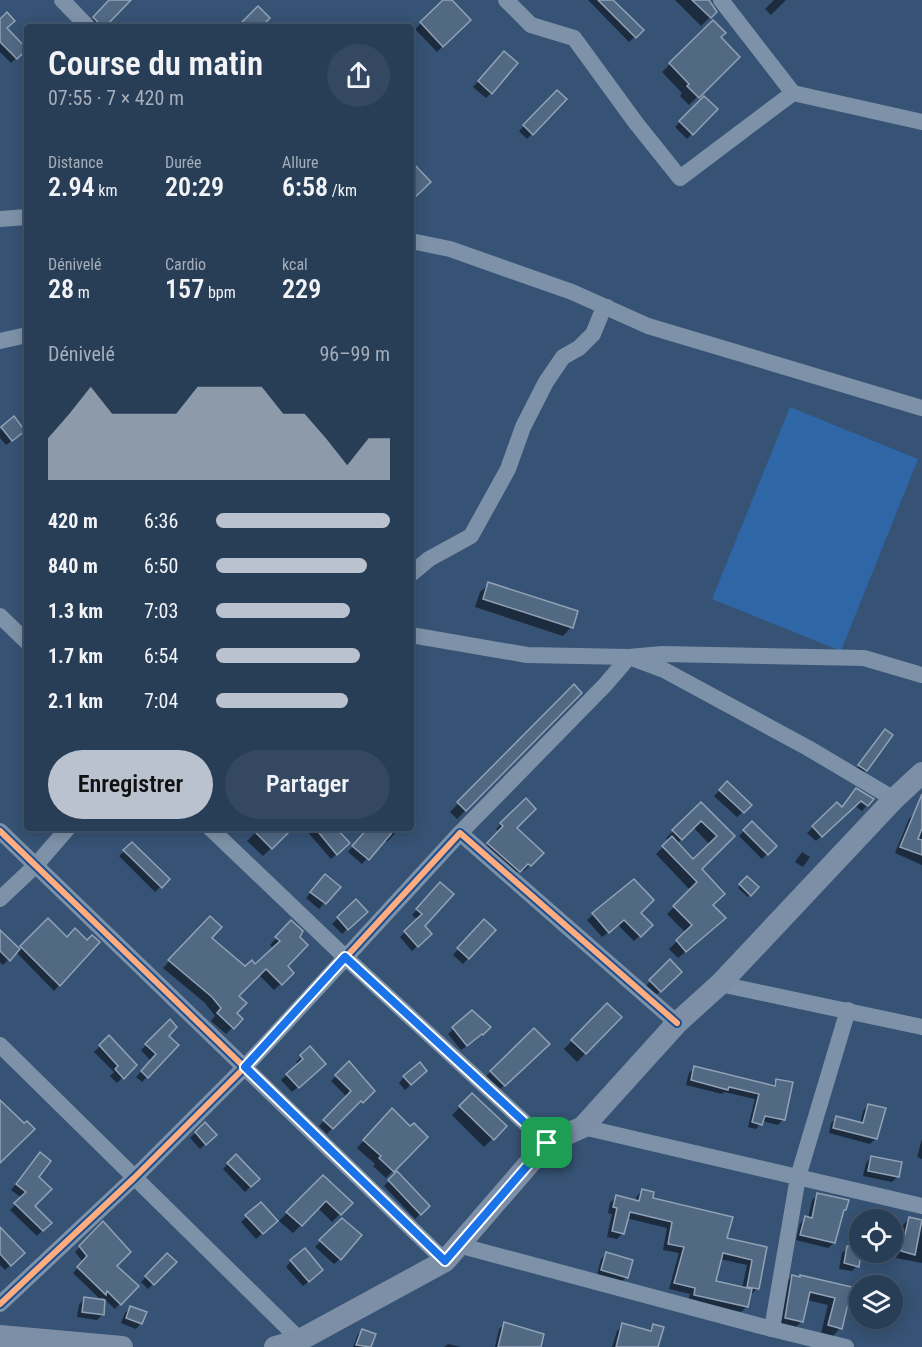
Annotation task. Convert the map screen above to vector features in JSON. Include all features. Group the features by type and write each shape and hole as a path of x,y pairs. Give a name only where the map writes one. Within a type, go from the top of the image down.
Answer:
{"main road":[{"path":"274,1347 300,1340 452,1253 547,1143 583,1127 677,1023 720,984 894,799 922,773"},
{"path":"0,1336 122,1347"}],"street":[{"path":"62,0 85,24"},
{"path":"506,0 531,25 574,38 636,123 680,178 793,93"},
{"path":"721,0 793,93 922,122"},
{"path":"0,219 24,217"},
{"path":"414,241 450,249 572,292 648,326 922,408"},
{"path":"414,572 429,559 471,536 508,469 523,427 553,370 563,357 579,348 592,334 602,312 607,307"},
{"path":"0,341 24,336"},
{"path":"0,615 24,639"},
{"path":"414,636 527,655 629,657 662,654 864,658 922,675"},
{"path":"629,657 664,670 797,742 894,799"},
{"path":"0,1304 134,1178 245,1067 460,833 605,685 629,657"},
{"path":"0,831 245,1067 452,1253 846,1347"},
{"path":"0,899 36,865 65,831"},
{"path":"213,831 345,957 547,1143"},
{"path":"460,833 677,1023"},
{"path":"720,984 922,1027"},
{"path":"772,1329 798,1178 848,1010"},
{"path":"0,1045 300,1340"},
{"path":"583,1127 922,1206"}],"shaded area":[{"path":"790,407 918,459 841,651 712,599"}],"building":[{"path":"109,0 131,0 108,24 99,24 93,17"},
{"path":"443,0 452,0 471,20 443,47 420,22"},
{"path":"598,0 613,0 644,30 636,38"},
{"path":"692,0 709,0 717,12 711,18"},
{"path":"258,6 270,18 264,24 240,24"},
{"path":"7,12 15,21 7,28 24,46 24,52 17,59 0,42 0,19"},
{"path":"713,20 726,33 721,37 740,57 699,98 669,63"},
{"path":"504,51 518,63 492,94 478,81"},
{"path":"557,90 567,99 533,135 523,125"},
{"path":"704,96 718,109 693,135 679,121"},
{"path":"414,164 431,182 414,198"},
{"path":"14,416 24,432 12,441 1,427"},
{"path":"488,582 578,611 573,628 483,599"},
{"path":"574,684 582,693 466,811 457,802"},
{"path":"885,729 893,735 867,771 858,765"},
{"path":"727,781 752,805 744,813 719,790"},
{"path":"856,788 874,799 868,806 861,801 822,837 812,826 837,802 842,807"},
{"path":"922,794 922,828 918,839 922,840 922,855 900,847"},
{"path":"526,798 536,809 517,828 544,853 531,866 528,864 520,872 487,843 503,826 500,823"},
{"path":"701,802 735,836 702,869 725,894 713,905 726,918 686,952 676,940 692,925 673,906 697,882 662,846 672,836 693,859 717,836 701,821 682,840 672,830"},
{"path":"752,821 777,846 768,855 743,830"},
{"path":"254,831 290,831 272,849"},
{"path":"317,831 339,831 350,843 337,855"},
{"path":"365,831 393,831 369,860 352,846"},
{"path":"132,842 170,879 162,888 123,850"},
{"path":"325,874 341,887 326,904 310,892"},
{"path":"747,876 759,887 751,896 739,884"},
{"path":"634,879 654,900 641,913 653,925 641,937 624,920 609,933 592,913"},
{"path":"440,882 454,894 425,926 432,934 418,947 404,931 422,914 416,909"},
{"path":"356,899 368,912 348,930 337,917"},
{"path":"210,916 222,927 212,938 245,966 252,960 255,964 280,941 275,937 291,920 303,931 300,937 308,945 288,966 294,973 282,985 266,969 239,996 247,1003 237,1013 243,1019 234,1029 217,1013 221,1008 212,997 168,960"},
{"path":"48,918 67,937 75,928 87,940 92,935 100,942 60,986 20,946"},
{"path":"484,919 496,930 469,959 457,948"},
{"path":"0,930 20,949 10,961 0,951"},
{"path":"670,959 682,972 661,992 649,980"},
{"path":"607,1003 622,1017 586,1054 571,1040"},
{"path":"472,1010 491,1027 467,1046 452,1027"},
{"path":"170,1019 177,1027 169,1036 179,1045 148,1078 141,1071 156,1054 145,1044"},
{"path":"534,1028 550,1044 505,1086 490,1071"},
{"path":"109,1035 137,1065 124,1079 115,1069 118,1066 99,1045"},
{"path":"310,1046 326,1064 299,1088 286,1074 303,1059 300,1055"},
{"path":"349,1061 375,1091 363,1103 361,1101 333,1129 323,1120 351,1091 335,1075"},
{"path":"420,1062 427,1071 411,1085 403,1076"},
{"path":"694,1066 775,1086 776,1079 793,1082 785,1120 765,1116 762,1125 752,1122 759,1094 729,1087 728,1090 691,1080"},
{"path":"472,1093 507,1126 494,1140 459,1106"},
{"path":"0,1100 24,1123 27,1121 35,1129 0,1163"},
{"path":"868,1104 886,1108 877,1139 833,1128 836,1116 863,1123"},
{"path":"392,1108 410,1126 414,1123 428,1137 394,1172 363,1140"},
{"path":"205,1122 217,1135 206,1145 195,1132"},
{"path":"40,1152 51,1161 39,1177 52,1189 35,1206 52,1223 43,1231 14,1203 26,1192 16,1184"},
{"path":"236,1154 260,1179 251,1187 227,1163"},
{"path":"871,1156 902,1162 899,1177 868,1171"},
{"path":"397,1171 430,1206 421,1215 388,1180"},
{"path":"323,1175 353,1203 341,1215 326,1201 302,1226 286,1212"},
{"path":"642,1189 654,1192 653,1198 733,1217 727,1238 767,1247 759,1289 747,1287 752,1260 723,1253 716,1281 752,1289 748,1307 694,1295 695,1288 674,1283 684,1247 668,1244 672,1222 630,1212 624,1234 612,1231 617,1208 613,1207 616,1195 639,1201"},
{"path":"817,1193 849,1200 835,1243 800,1235 805,1216 812,1218"},
{"path":"261,1202 278,1221 263,1234 245,1215"},
{"path":"909,1217 922,1220 915,1255 903,1252"},
{"path":"342,1218 362,1235 341,1260 319,1240"},
{"path":"103,1221 131,1252 117,1266 139,1286 121,1305 107,1291 106,1295 77,1267 87,1256 79,1246"},
{"path":"0,1227 25,1253 11,1266 0,1254"},
{"path":"847,1246 849,1246 849,1263 860,1263 859,1267 844,1263"},
{"path":"305,1248 323,1270 309,1282 290,1260"},
{"path":"606,1252 633,1260 628,1278 601,1270"},
{"path":"167,1253 177,1262 154,1285 145,1276"},
{"path":"792,1275 849,1286 849,1300 842,1329 828,1325 835,1298 810,1292 803,1322 785,1318"},
{"path":"84,1297 105,1300 104,1315 82,1312"},
{"path":"130,1306 147,1312 142,1324 126,1318"},
{"path":"504,1322 544,1334 541,1347 498,1347"},
{"path":"622,1323 651,1331 653,1324 664,1327 658,1347 616,1347"},
{"path":"362,1329 376,1334 371,1347 356,1345"}],"cycle path":[{"path":"0,831 445,1261"},
{"path":"0,1304 134,1178 245,1067 460,833 677,1023"}],"route":[{"path":"345,957 547,1143 445,1261 245,1067 345,957"}]}
